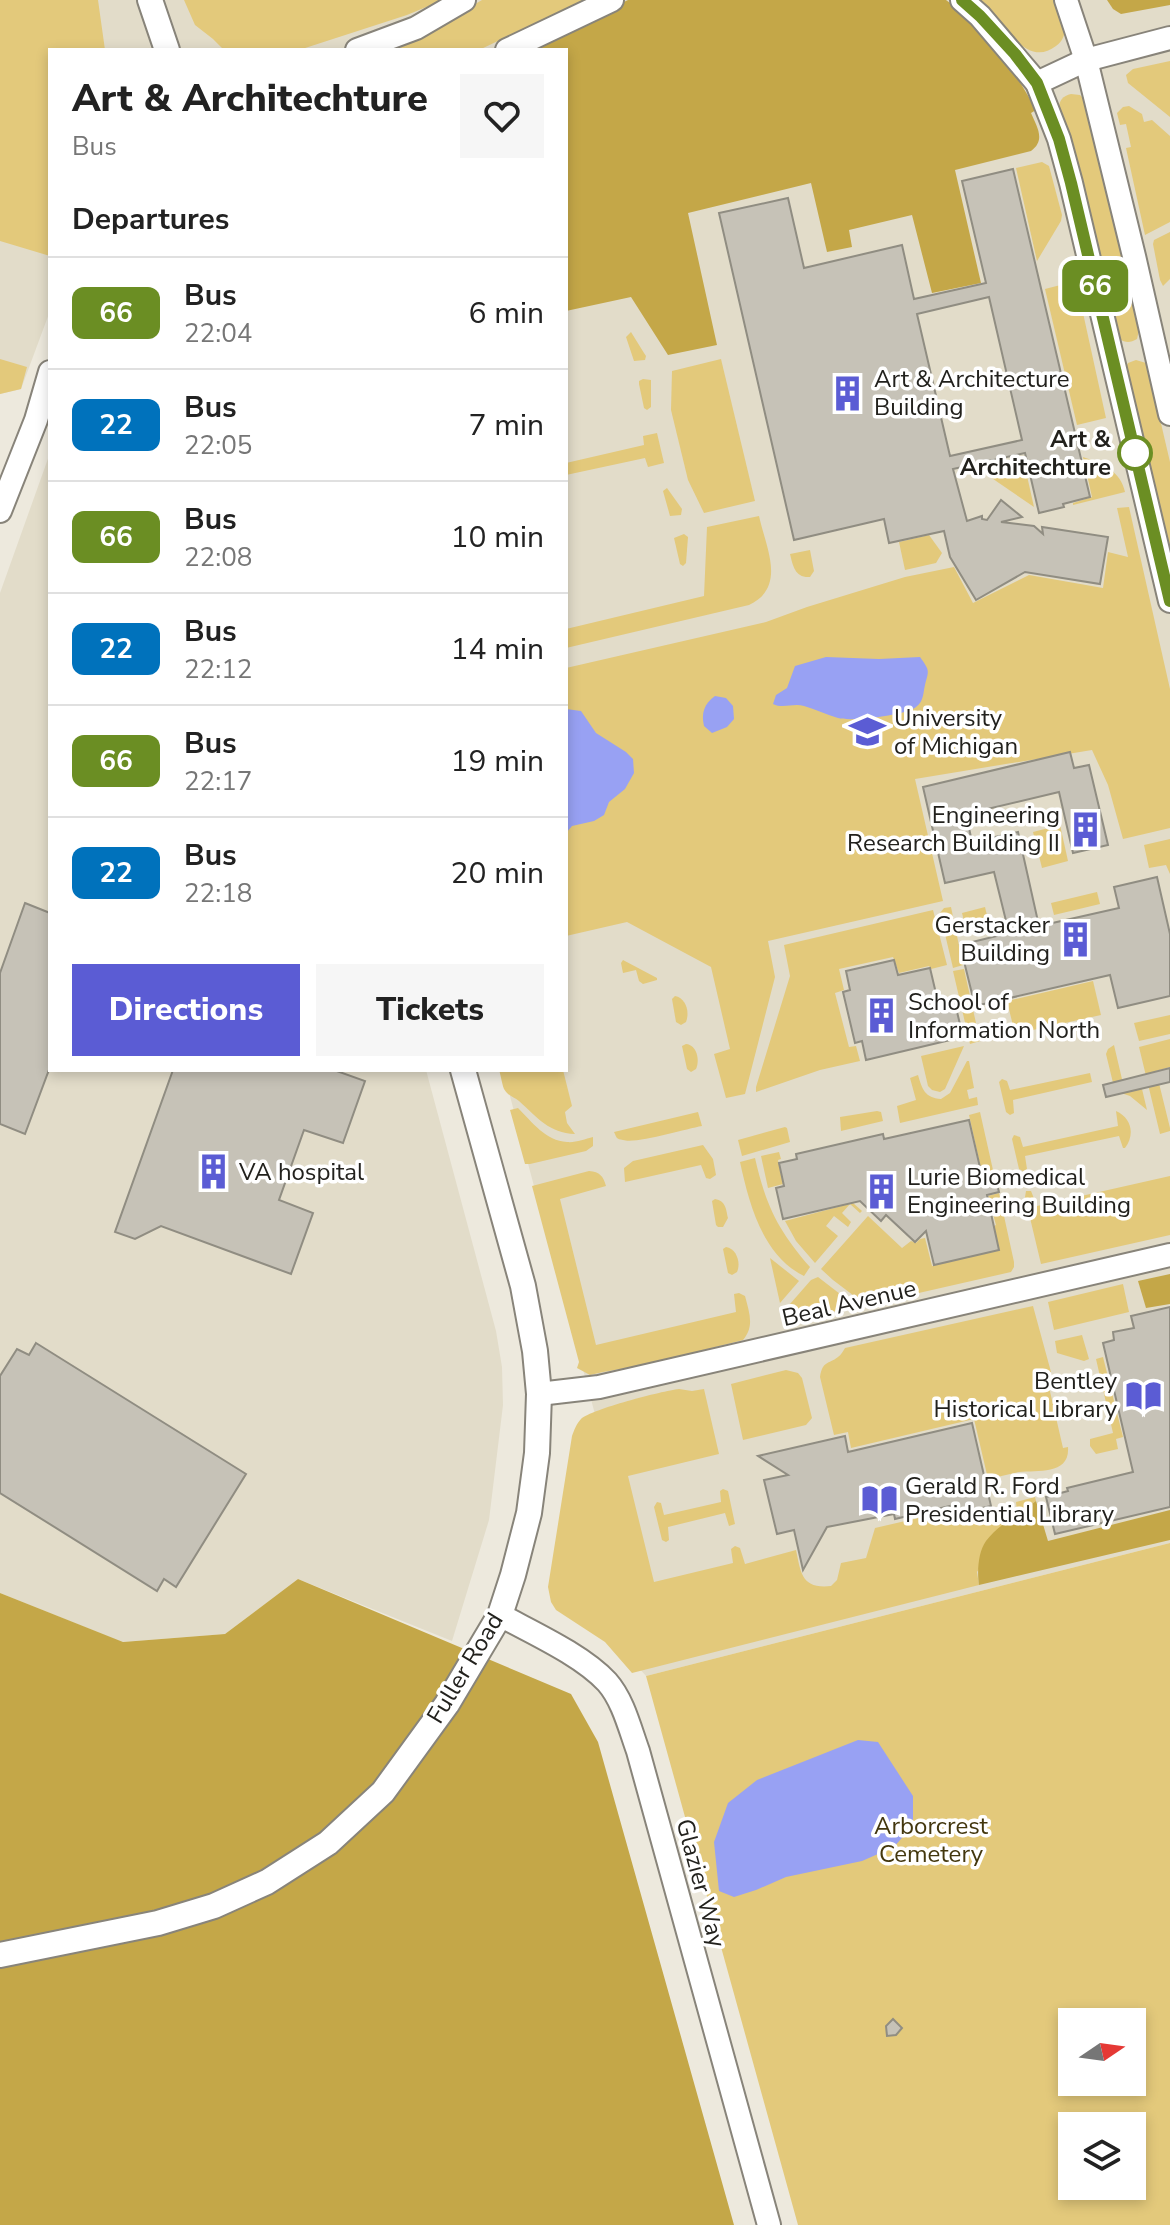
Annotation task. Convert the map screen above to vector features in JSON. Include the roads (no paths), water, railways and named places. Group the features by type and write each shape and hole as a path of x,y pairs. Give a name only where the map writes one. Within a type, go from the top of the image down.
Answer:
{"main road":[{"path":"150,0 166,48"},
{"name":"Fuller Road","path":"0,1955 158,1923 214,1906 267,1882 328,1843 383,1792 447,1704 500,1615 529,1513 537,1453 539,1394 523,1286 464,1072"}],"street":[{"path":"362,48 416,28 464,0"},
{"path":"511,48 612,0"},
{"path":"962,0 1015,54 1037,83 1059,139 1170,601"},
{"path":"1066,0 1086,60 1170,414"},
{"path":"1037,83 1086,60 1170,38"},
{"path":"0,511 36,420 48,379"},
{"name":"Beal Avenue","path":"539,1394 599,1387 1170,1255"},
{"name":"Glazier Way","path":"500,1615 585,1663 609,1684 624,1712 638,1751 769,2225"}],"water":[{"path":"826,657 920,657 928,671 922,700 916,707 902,713 854,719 838,718 804,706 773,704 776,695 787,688 795,666"},
{"path":"715,696 726,698 733,706 734,719 727,727 712,733 704,726 703,717 708,702"},
{"path":"568,709 581,711 596,733 626,752 633,759 634,773 625,789 609,802 604,815 594,821 572,826 568,831"},
{"path":"858,1740 878,1742 913,1796 913,1825 894,1847 862,1861 786,1877 734,1897 719,1891 714,1842 728,1803 757,1780"}],"place":[{"name":"Art & Architecture Building","path":"848,393"},
{"name":"Art & Architechture","path":"1135,453"},
{"name":"University of Michigan","path":"868,732"},
{"name":"Engineering Research Building II","path":"1086,829"},
{"name":"Gerstacker Building","path":"1076,939"},
{"name":"School of Information North","path":"882,1016"},
{"name":"VA hospital","path":"213,1172"},
{"name":"Lurie Biomedical Engineering Building","path":"881,1191"},
{"name":"Bentley Historical Library","path":"1143,1395"},
{"name":"Gerald R. Ford Presidential Library","path":"879,1500"}],"park label":[{"name":"Arborcrest Cemetery","path":"931,1840"}]}
